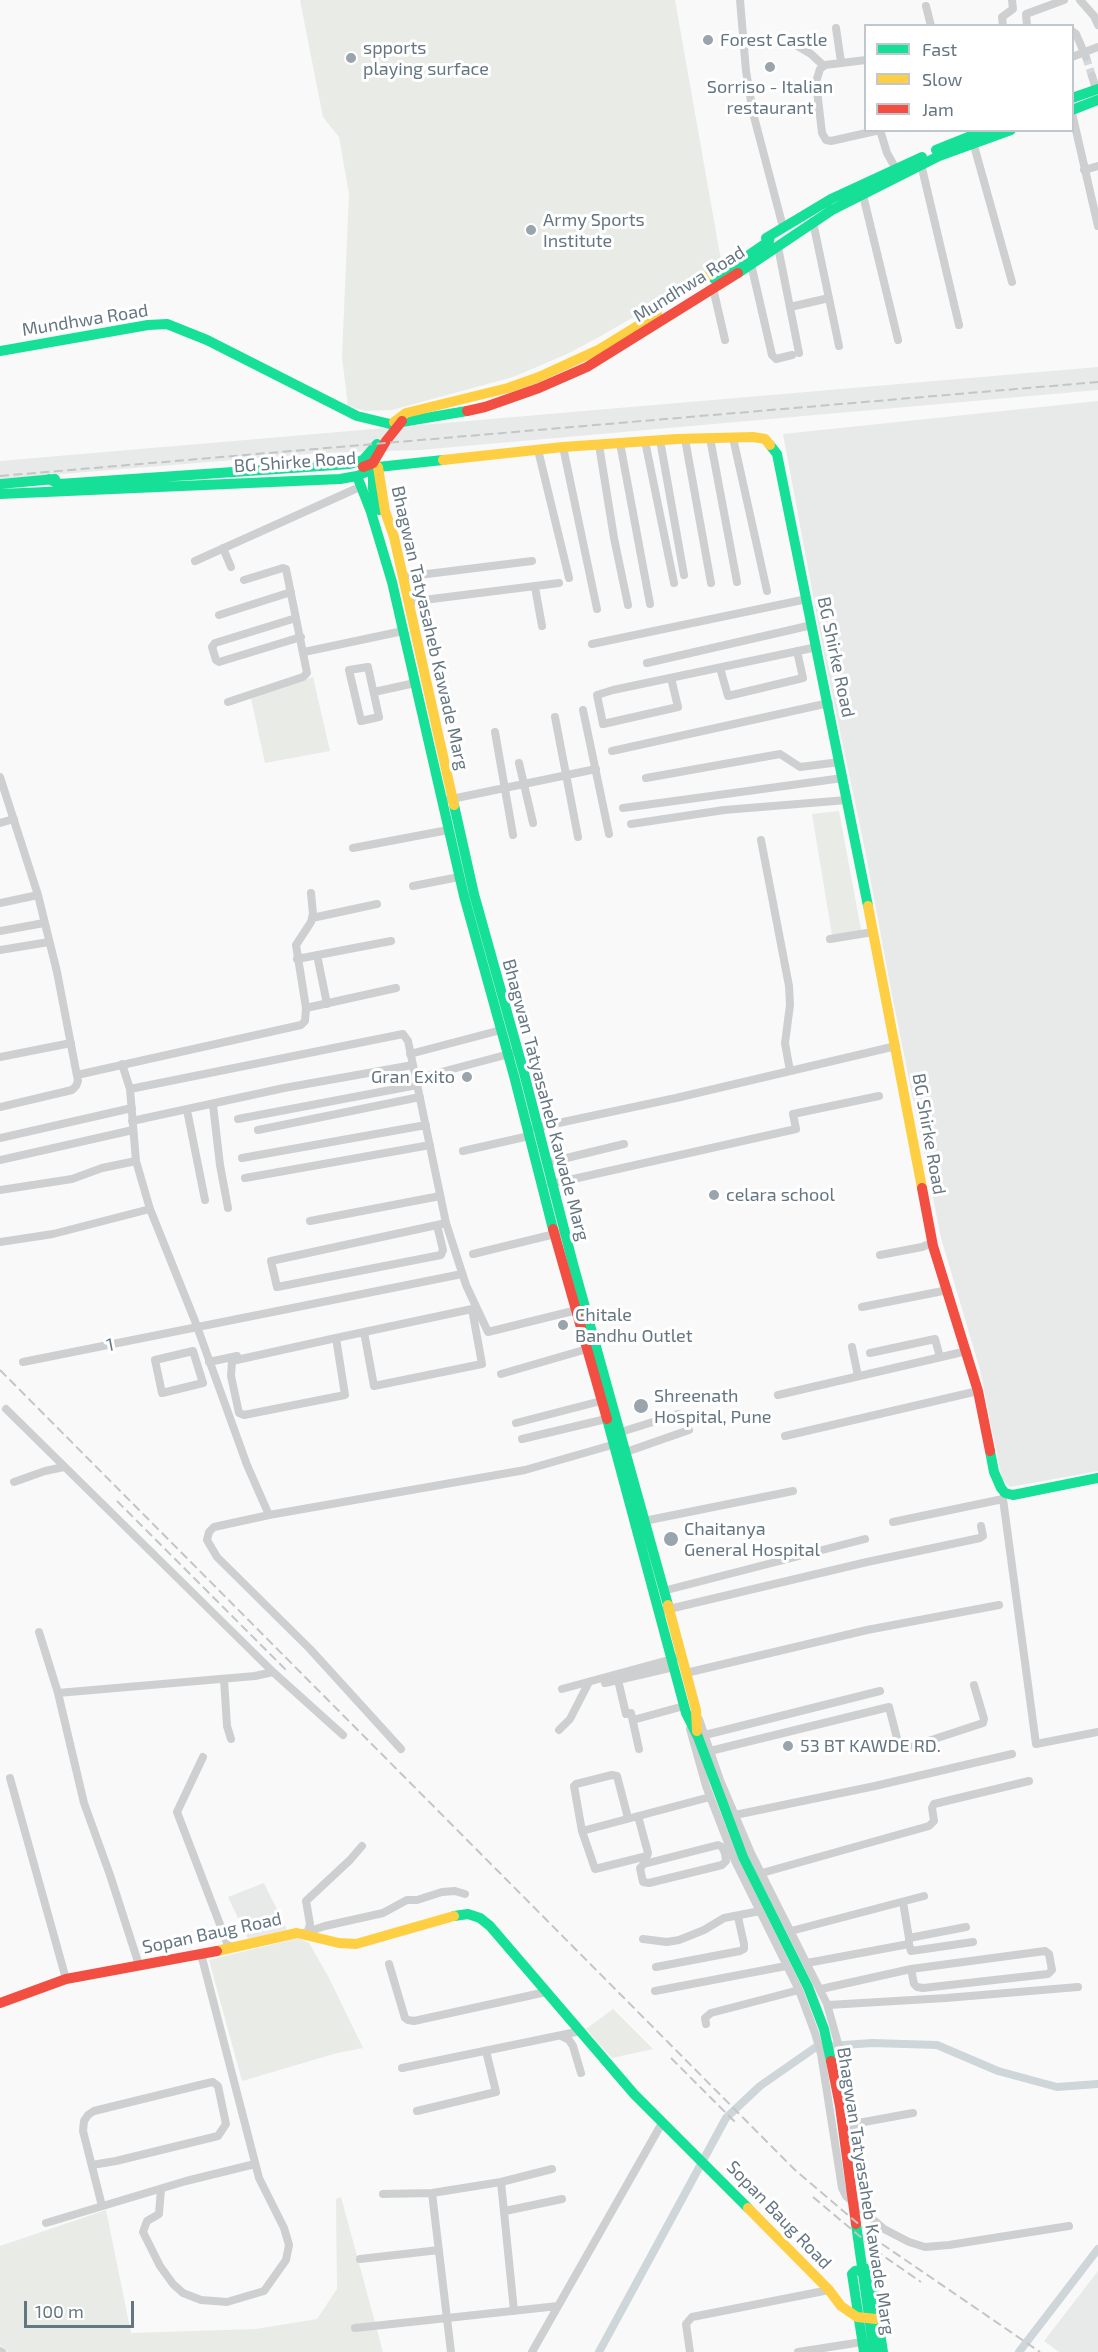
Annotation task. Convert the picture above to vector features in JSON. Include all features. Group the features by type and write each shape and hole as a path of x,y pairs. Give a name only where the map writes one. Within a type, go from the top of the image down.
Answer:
{"street":[{"path":"740,0 746,72 753,113 783,227"},
{"path":"1003,24 1002,17 1013,9 1012,0"},
{"path":"1027,24 1026,14 1064,0"},
{"path":"1084,1 1096,16 1098,25"},
{"path":"926,6 930,24"},
{"path":"836,28 842,62"},
{"path":"1074,32 1085,55"},
{"path":"796,45 811,54 824,66"},
{"path":"1074,57 1085,55 1098,47"},
{"path":"864,60 824,66 817,74 816,82 823,137 831,141 871,132"},
{"path":"1092,76 1097,93"},
{"path":"1074,98 1097,93"},
{"path":"1074,110 1097,93"},
{"path":"1074,121 1098,226"},
{"path":"881,132 887,153 896,169"},
{"name":"Mundhwa Road","path":"370,420 452,401 517,382 582,355 831,199 896,169 957,135 974,132"},
{"path":"596,769 506,789 448,797 399,585 373,489 373,467 399,424 409,416 496,397 580,363 778,243 781,244 813,222 921,165 973,142 1005,132"},
{"path":"973,142 1012,282"},
{"path":"921,165 959,326"},
{"path":"1084,171 1098,166"},
{"path":"863,195 898,340"},
{"path":"813,222 839,346"},
{"path":"56,484 317,468 363,460 399,416 508,388 554,371 600,349 746,262 769,241 770,236"},
{"path":"746,262 772,355 776,359 796,354 781,244"},
{"name":"Mundhwa Road","path":"0,351 148,325 167,324 207,340 332,404 370,420 390,424 485,407 539,388 587,367 713,288 746,262"},
{"path":"713,288 725,340"},
{"path":"790,307 829,298"},
{"path":"710,438 737,582"},
{"name":"BG Shirke Road","path":"50,492 360,481 373,467 563,447 710,438 765,439 777,454 829,703 932,1243 967,1351 978,1391 994,1472 1004,1496"},
{"path":"733,438 767,591"},
{"path":"685,439 711,583"},
{"path":"660,440 684,575"},
{"path":"645,441 674,583"},
{"path":"620,443 650,604"},
{"path":"599,444 614,538 628,605"},
{"path":"563,447 597,609"},
{"path":"538,450 569,578"},
{"path":"0,495 50,492 56,484 342,460 355,461 373,467"},
{"path":"0,484 56,484 352,471 373,467"},
{"name":"Bhagwan Tatyasaheb Kawade Marg","path":"373,467 403,578 448,797 501,1030 513,1053"},
{"path":"195,561 360,481"},
{"name":"Bhagwan Tatyasaheb Kawade Marg","path":"360,481 386,561 415,684 448,797 448,830 459,877 486,957 559,1233 644,1521 649,1560 663,1591 663,1610"},
{"path":"223,548 231,567"},
{"path":"403,578 532,561"},
{"path":"228,702 303,677 307,673 285,568 244,580"},
{"path":"408,602 559,583"},
{"path":"535,587 542,626"},
{"path":"219,615 291,592"},
{"path":"592,644 807,599"},
{"path":"296,618 215,643 212,646 216,660 219,662 301,637"},
{"path":"647,663 812,625"},
{"path":"304,652 403,632"},
{"path":"671,678 678,707 603,724 597,695 671,678 817,647"},
{"path":"720,668 728,696 803,678 797,651"},
{"path":"368,667 374,692 379,717 361,721 350,670 368,667"},
{"path":"374,692 415,684"},
{"path":"612,751 829,703"},
{"path":"583,710 609,834"},
{"path":"555,717 578,837"},
{"path":"495,732 513,835"},
{"path":"646,778 780,754 800,767 840,762"},
{"path":"519,763 533,823"},
{"path":"0,777 38,895 77,1075 76,1086 72,1090 0,1107"},
{"path":"624,808 843,778"},
{"path":"631,824 724,810 847,800"},
{"path":"0,823 14,819"},
{"path":"353,848 448,830"},
{"path":"761,840 789,986 790,1005 785,1044 790,1071"},
{"path":"413,886 459,877"},
{"path":"77,1075 297,1027 305,1021 306,1008 296,945 312,918 311,893"},
{"path":"0,903 38,895"},
{"path":"312,918 377,904"},
{"path":"0,931 44,923"},
{"path":"830,939 873,932"},
{"path":"0,950 49,942"},
{"path":"297,958 391,942"},
{"path":"317,955 327,1004"},
{"path":"306,1008 396,988"},
{"path":"410,1054 501,1030"},
{"path":"130,1089 398,1034 406,1035 446,1223 462,1274 488,1332"},
{"path":"0,1057 71,1043"},
{"path":"463,1150 531,1131 896,1046"},
{"path":"238,1119 416,1082 513,1053"},
{"path":"122,1064 130,1089 136,1161 150,1209 269,1515"},
{"path":"0,1160 187,1110 284,1088 413,1065"},
{"path":"551,1184 796,1129 793,1113 879,1096"},
{"path":"258,1131 420,1097"},
{"path":"213,1105 228,1209"},
{"path":"0,1138 132,1108"},
{"path":"187,1110 204,1200"},
{"path":"242,1158 426,1125"},
{"name":"Bhagwan Tatyasaheb Kawade Marg","path":"531,1131 546,1163 559,1233"},
{"path":"546,1163 624,1144"},
{"path":"245,1178 430,1145"},
{"path":"0,1190 72,1179 102,1168 136,1161"},
{"path":"310,1221 440,1196"},
{"path":"0,1242 53,1234 150,1209"},
{"path":"436,1225 443,1250 441,1255 277,1287 271,1260 436,1225 446,1223"},
{"path":"473,1254 559,1233"},
{"path":"880,1255 932,1243"},
{"name":"1","path":"23,1362 462,1274"},
{"path":"862,1307 948,1290"},
{"path":"209,1362 476,1306"},
{"path":"336,1338 345,1395 244,1415 239,1413 231,1376 232,1361 336,1338 471,1309 482,1364 374,1386 364,1332"},
{"path":"476,1334 581,1309"},
{"name":"Bhagwan Tatyasaheb Kawade Marg","path":"581,1309 587,1349 606,1419 621,1442 649,1560 689,1710 701,1736 743,1857 808,1987 824,2029 840,2106 874,2352"},
{"path":"870,1353 935,1339 940,1358"},
{"path":"852,1347 858,1377"},
{"path":"501,1374 587,1349"},
{"path":"193,1351 201,1373 203,1383 162,1393 155,1360 193,1351"},
{"path":"778,1395 967,1351"},
{"path":"201,1373 212,1371"},
{"path":"784,1436 978,1391"},
{"path":"516,1424 602,1401"},
{"path":"6,1409 273,1672 343,1735"},
{"path":"621,1442 678,1414"},
{"path":"522,1439 606,1419"},
{"path":"401,1749 310,1649 209,1547 207,1540 209,1532 214,1527 269,1515 498,1476 621,1442 689,1430"},
{"path":"14,1482 64,1467"},
{"path":"893,1522 1004,1496 1098,1478"},
{"path":"644,1521 793,1491"},
{"path":"1004,1496 1036,1744 1098,1732"},
{"path":"663,1610 867,1562 977,1539 983,1536 981,1526"},
{"path":"663,1591 865,1539"},
{"path":"686,1672 867,1630 999,1605"},
{"path":"39,1632 58,1693 84,1803 139,1965"},
{"path":"605,1683 676,1661"},
{"path":"562,1689 676,1661"},
{"name":"Bhagwan Tatyasaheb Kawade Marg","path":"676,1661 686,1672 689,1710"},
{"path":"58,1693 224,1679 273,1672"},
{"path":"224,1679 227,1726 231,1739"},
{"path":"618,1680 626,1714 631,1713 639,1749"},
{"path":"559,1730 570,1719 589,1682"},
{"path":"710,1751 889,1707 899,1746 902,1749 983,1723 984,1719 974,1685"},
{"path":"869,2217 841,2054 828,2005 762,1873 735,1815 710,1751 701,1736 880,1691"},
{"path":"633,1720 689,1710 710,1797 728,1852 799,1990 815,2033 821,2054 842,2188 846,2196 884,2229 909,2242 925,2247 1069,2226"},
{"path":"735,1815 1012,1754"},
{"path":"203,1758 177,1812 229,1948"},
{"path":"628,1818 617,1776 612,1775 576,1784 574,1790 582,1831 595,1869 644,1858 648,1853 638,1816"},
{"path":"10,1778 66,1979"},
{"path":"762,1873 929,1826 934,1821 932,1808 934,1804 1029,1781"},
{"path":"582,1831 710,1797"},
{"path":"718,1845 728,1852 726,1861 722,1865 649,1883 643,1882 640,1868 644,1864 718,1845"},
{"path":"306,1932 310,1924 306,1900 362,1846"},
{"path":"306,1932 383,1913 407,1900 417,1900 441,1892 455,1891 465,1894"},
{"path":"791,1931 924,1896"},
{"path":"903,1902 911,1951 973,1942"},
{"path":"643,1939 678,1940 704,1930 724,1918 760,1911"},
{"name":"Sopan Baug Road","path":"0,2003 66,1979 201,1954 297,1933 306,1932 339,1943 356,1944 456,1915 468,1914 480,1918 490,1926 634,2094 829,2290 841,2306 857,2317"},
{"path":"656,1967 744,1949 738,1917"},
{"path":"807,1963 966,1927"},
{"path":"820,1989 911,1969 1045,1951 1049,1954 1052,1970 1048,1974 923,1988 914,1984 911,1969"},
{"path":"161,2189 159,2214 147,2221 143,2232 160,2266 183,2294 201,2300 227,2302 264,2291 286,2260 289,2245 284,2229 263,2189 255,2164 201,1954"},
{"path":"389,1964 405,2018 408,2020 414,2021 546,1992"},
{"path":"655,1991 786,1966"},
{"path":"828,2005 1078,1987"},
{"path":"706,2025 705,2018 711,2013 799,1990"},
{"path":"402,2068 581,2031"},
{"path":"561,2036 569,2040 573,2046 581,2073"},
{"path":"417,2111 496,2092 486,2051"},
{"path":"92,2165 218,2136 226,2124 218,2086 213,2082 94,2111 84,2121 83,2131 102,2206"},
{"path":"223,2104 238,2101"},
{"path":"853,2124 913,2113"},
{"path":"532,2352 662,2123"},
{"path":"46,2223 255,2164"},
{"path":"382,2194 432,2193 501,2182 552,2169"},
{"path":"501,2182 514,2311"},
{"path":"432,2193 451,2352"},
{"path":"505,2211 562,2199"},
{"path":"360,2259 440,2250"},
{"path":"798,2352 863,2347 852,2274 855,2271 868,2269 883,2352"},
{"path":"690,2352 686,2324 692,2317 829,2290"},
{"path":"355,2328 558,2306"},
{"path":"857,2317 876,2319"}],"shaded area":[{"name":"Army Sports Institute","path":"300,0 675,0 722,266 567,354 513,377 392,410 365,411 348,406 342,357 349,194 339,137 323,117"},
{"path":"1098,367 1098,390 420,450 320,453 0,479 0,461"},
{"path":"1098,401 1098,1471 1010,1487 1002,1479 980,1370 941,1238 865,850 826,665 783,434"},
{"path":"313,677 330,751 265,763 251,698"},
{"path":"839,811 862,935 833,941 812,814"},
{"path":"264,1883 287,1930 248,1939 228,1897"},
{"path":"299,1938 309,1943 363,2048 337,2053 242,2081 209,1960"},
{"path":"613,2009 653,2049 612,2058 586,2029"},
{"path":"341,2197 383,2352 8,2352 0,2345 0,2246 106,2210 131,2333 256,2329 317,2319 337,2289 336,2199"},
{"path":"1098,2271 1098,2352 1059,2352 1044,2341"}],"waterway":[{"path":"599,2352 726,2118 760,2086 816,2047 872,2043 937,2045 998,2071 1057,2087 1098,2084"},
{"path":"1019,2352 1098,2249"}],"tunnel":[{"path":"1086,57 1092,76"}],"railway":[{"path":"0,476 1098,382"},
{"path":"0,1370 795,2170 882,2244 1040,2352"},
{"path":"117,1501 287,1671"},
{"path":"671,2058 735,2122"},
{"path":"813,2197 882,2255 921,2282"}],"traffic: fast":[{"path":"1074,97 1098,89"},
{"path":"1074,109 1098,100"},
{"path":"936,150 981,132"},
{"path":"738,273 832,210 939,156 1005,132"},
{"path":"766,238 831,199 922,157"},
{"path":"714,279 769,241 770,236"},
{"path":"0,351 148,325 167,324 207,340 357,416 390,424 467,411"},
{"path":"49,479 59,484 350,464 363,460 377,444"},
{"path":"770,445 777,454 868,906"},
{"path":"0,494 340,479 357,476 378,467 443,460"},
{"path":"373,472 373,489 379,510"},
{"path":"357,476 371,512 392,582 464,896 514,1076 553,1229"},
{"path":"0,484 55,479"},
{"path":"454,805 474,894 524,1073 573,1264 668,1605"},
{"path":"607,1419 686,1713 698,1737 743,1857 808,1987 824,2029 831,2061"},
{"path":"990,1451 994,1472 1005,1493 1013,1495 1098,1478"},
{"path":"454,1916 468,1914 480,1918 490,1926 634,2094 748,2208"},
{"path":"856,2224 874,2352"},
{"path":"864,2352 852,2274 855,2271 868,2269 883,2352"}],"traffic: slow":[{"path":"647,314 720,268"},
{"path":"394,422 406,413 508,388 539,377 600,349 657,314"},
{"path":"443,460 563,447 677,439 753,437 765,439 770,445"},
{"path":"378,467 385,511 394,537 454,805"},
{"path":"868,906 922,1188"},
{"path":"668,1605 696,1710 697,1731"},
{"path":"217,1951 297,1933 339,1943 356,1944 454,1916"},
{"path":"748,2208 829,2290 841,2306 857,2317 876,2319"}],"traffic: jam":[{"path":"467,411 539,388 587,367 738,273"},
{"path":"363,467 373,463 386,441 402,421"},
{"path":"922,1188 933,1246 978,1391 990,1451"},
{"path":"553,1229 607,1419"},
{"path":"0,2003 66,1979 217,1951"},
{"path":"831,2061 840,2106 856,2224"}],"place":[{"name":"Forest Castle","path":"708,40"},
{"name":"spports playing surface","path":"351,58"},
{"name":"Sorriso - Italian restaurant","path":"770,67"},
{"name":"Army Sports Institute","path":"531,230"},
{"name":"Gran Exito","path":"467,1077"},
{"name":"celara school","path":"714,1195"},
{"name":"Chitale Bandhu Outlet","path":"563,1325"},
{"name":"Shreenath Hospital, Pune","path":"641,1406"},
{"name":"Chaitanya General Hospital","path":"671,1539"},
{"name":"53 BT KAWDE RD.","path":"788,1746"}]}
